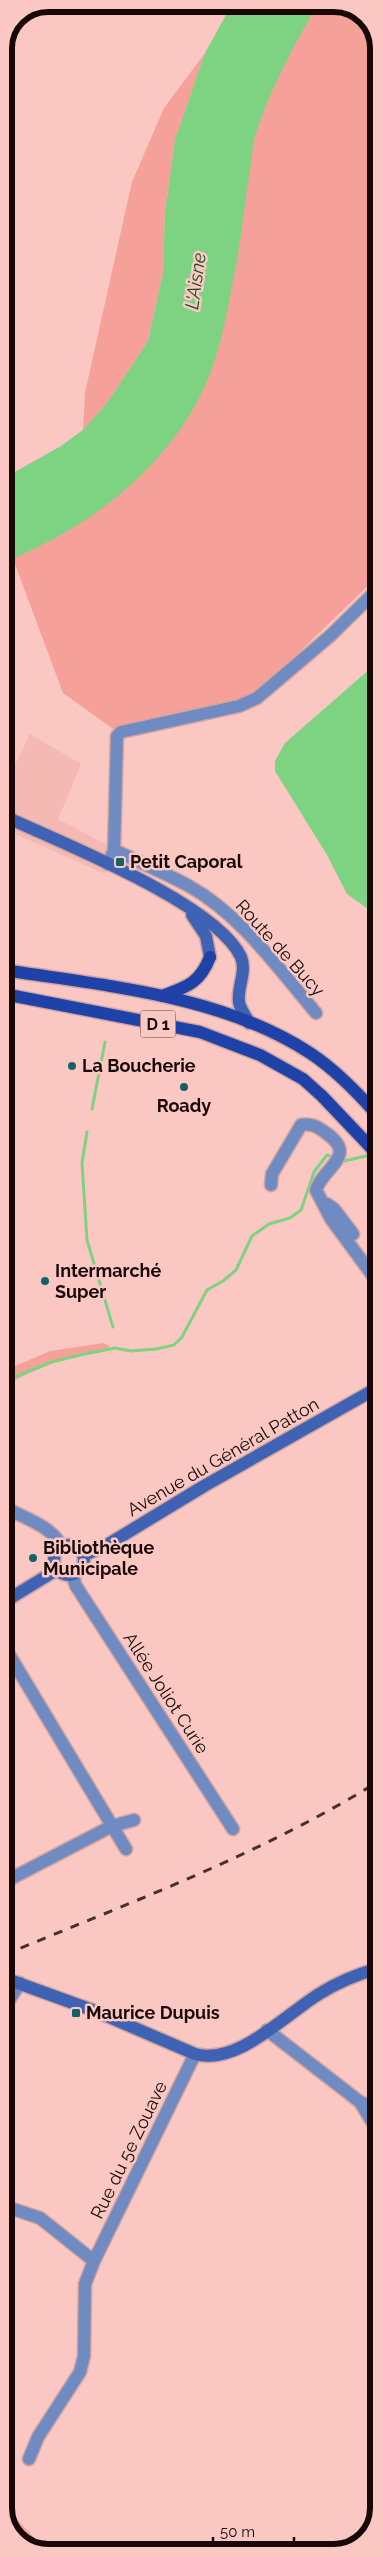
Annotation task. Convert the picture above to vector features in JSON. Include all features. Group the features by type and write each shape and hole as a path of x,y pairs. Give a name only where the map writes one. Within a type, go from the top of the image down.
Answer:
{"main road":[{"name":"Route de Bucy","path":"12,820 108,864 176,899 197,912 214,926 241,957 243,967 239,1002 249,1023"},
{"name":"Route de Bucy","path":"162,996 189,986 206,969 210,957 209,946 200,924 176,899"},
{"name":"D 1","path":"12,971 162,996 249,1023 311,1053 350,1086 370,1107"},
{"name":"D 1","path":"12,996 200,1032 260,1055 283,1067 310,1085 339,1111 370,1146"},
{"name":"Avenue du Général Patton","path":"83,1555 102,1548 204,1486 370,1392"},
{"path":"72,1545 83,1555 83,1564 72,1574 64,1574 58,1569 56,1554 62,1547 72,1545"},
{"path":"13,1597 58,1569"},
{"path":"13,1981 113,2018 195,2054 207,2057 236,2051 332,1986 370,1971"}],"street":[{"path":"108,864 114,850 117,736 121,732 239,706 257,698 330,636 370,597"},
{"name":"Route de Bucy","path":"114,850 190,887 223,910 241,926 316,1013"},
{"path":"271,1185 272,1174 301,1125 315,1126 338,1142 340,1150 338,1159 318,1184 316,1190 323,1200 331,1219 370,1272"},
{"path":"323,1200 334,1210 370,1258"},
{"path":"13,1512 46,1529 59,1540 62,1547"},
{"name":"Allée Joliot Curie","path":"72,1574 76,1586 233,1829"},
{"path":"13,1660 126,1849"},
{"path":"13,1878 112,1826 134,1820"},
{"path":"13,1994 20,1983"},
{"path":"268,2030 360,2102 370,2106"},
{"name":"Rue du 5e Zouave","path":"29,2459 38,2437 80,2372 84,2356 85,2284 94,2261 195,2054"},
{"path":"360,2102 370,2118"},
{"path":"13,2209 40,2218 94,2261"}],"shaded area":[{"path":"275,13 342,13 348,15 358,21 366,30 370,44 370,584 251,699 116,731 63,693 12,557 12,538 159,408"},
{"path":"205,53 175,140 165,212 163,273 148,341 107,403 83,430 85,393 132,182 164,108"},
{"path":"30,734 81,764 58,819 107,845 105,874 12,833 12,770"},
{"path":"104,1343 109,1346 108,1349 80,1354 54,1362 13,1382 13,1367 50,1351"},
{"path":"14,2516 40,2543 32,2541 23,2534 16,2525"}],"water":[{"name":"L'Aisne","path":"227,13 313,13 284,67 256,133 239,249 228,307 217,353 204,389 185,422 162,453 135,481 105,506 73,528 39,547 12,558 12,473 61,446 83,430 107,403 148,341 163,273 165,212 175,140 205,53"},
{"path":"370,669 370,911 347,894 327,855 275,771 275,761 285,743"}],"waterway":[{"path":"92,1109 105,1042"},
{"path":"87,1132 82,1163 87,1240 113,1327"},
{"path":"13,1378 52,1362 80,1355 115,1348 131,1351 174,1345 182,1337 207,1290 223,1281 236,1270 252,1236 269,1224 290,1218 301,1210 314,1172 327,1155 330,1156"},
{"path":"344,1161 366,1156"}],"railway":[{"path":"13,1951 148,1896 242,1854 289,1832 370,1786"}],"place":[{"name":"Petit Caporal","path":"120,862"},
{"name":"La Boucherie","path":"72,1066"},
{"name":"Roady","path":"184,1087"},
{"name":"Intermarché Super","path":"45,1281"},
{"name":"Bibliothèque Municipale","path":"33,1558"},
{"name":"Maurice Dupuis","path":"76,2013"}]}
